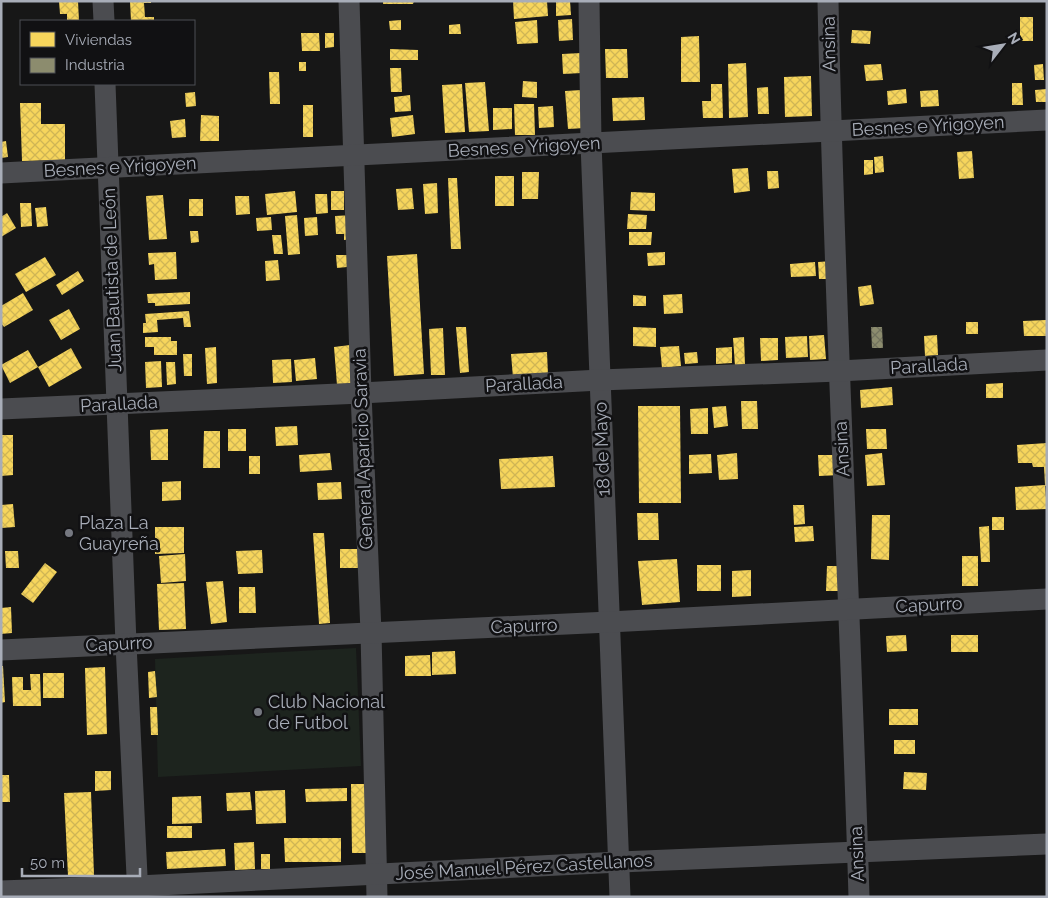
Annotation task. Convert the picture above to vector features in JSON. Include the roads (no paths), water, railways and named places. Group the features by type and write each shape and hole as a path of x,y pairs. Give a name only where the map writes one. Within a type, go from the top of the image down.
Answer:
{"street":[{"path":"103,1 104,20"},
{"name":"General Aparicio Saravia","path":"349,1 361,393 371,632 377,897"},
{"name":"18 de Mayo","path":"588,1 591,143 620,897"},
{"name":"Ansina","path":"828,1 839,371 859,897"},
{"name":"Juan Bautista de León","path":"106,85 126,644 138,892"},
{"name":"Besnes e Yrigoyen","path":"1,173 1047,120"},
{"name":"Parallada","path":"1,409 1047,360"},
{"name":"Capurro","path":"1,650 609,622 1047,599"},
{"name":"José Manuel Pérez Castellanos","path":"1,890 138,892 376,875 620,862 1047,844"}],"place":[{"name":"Plaza La Guayreña","path":"69,533"},
{"name":"Club Nacional de Futbol","path":"258,712"}]}
